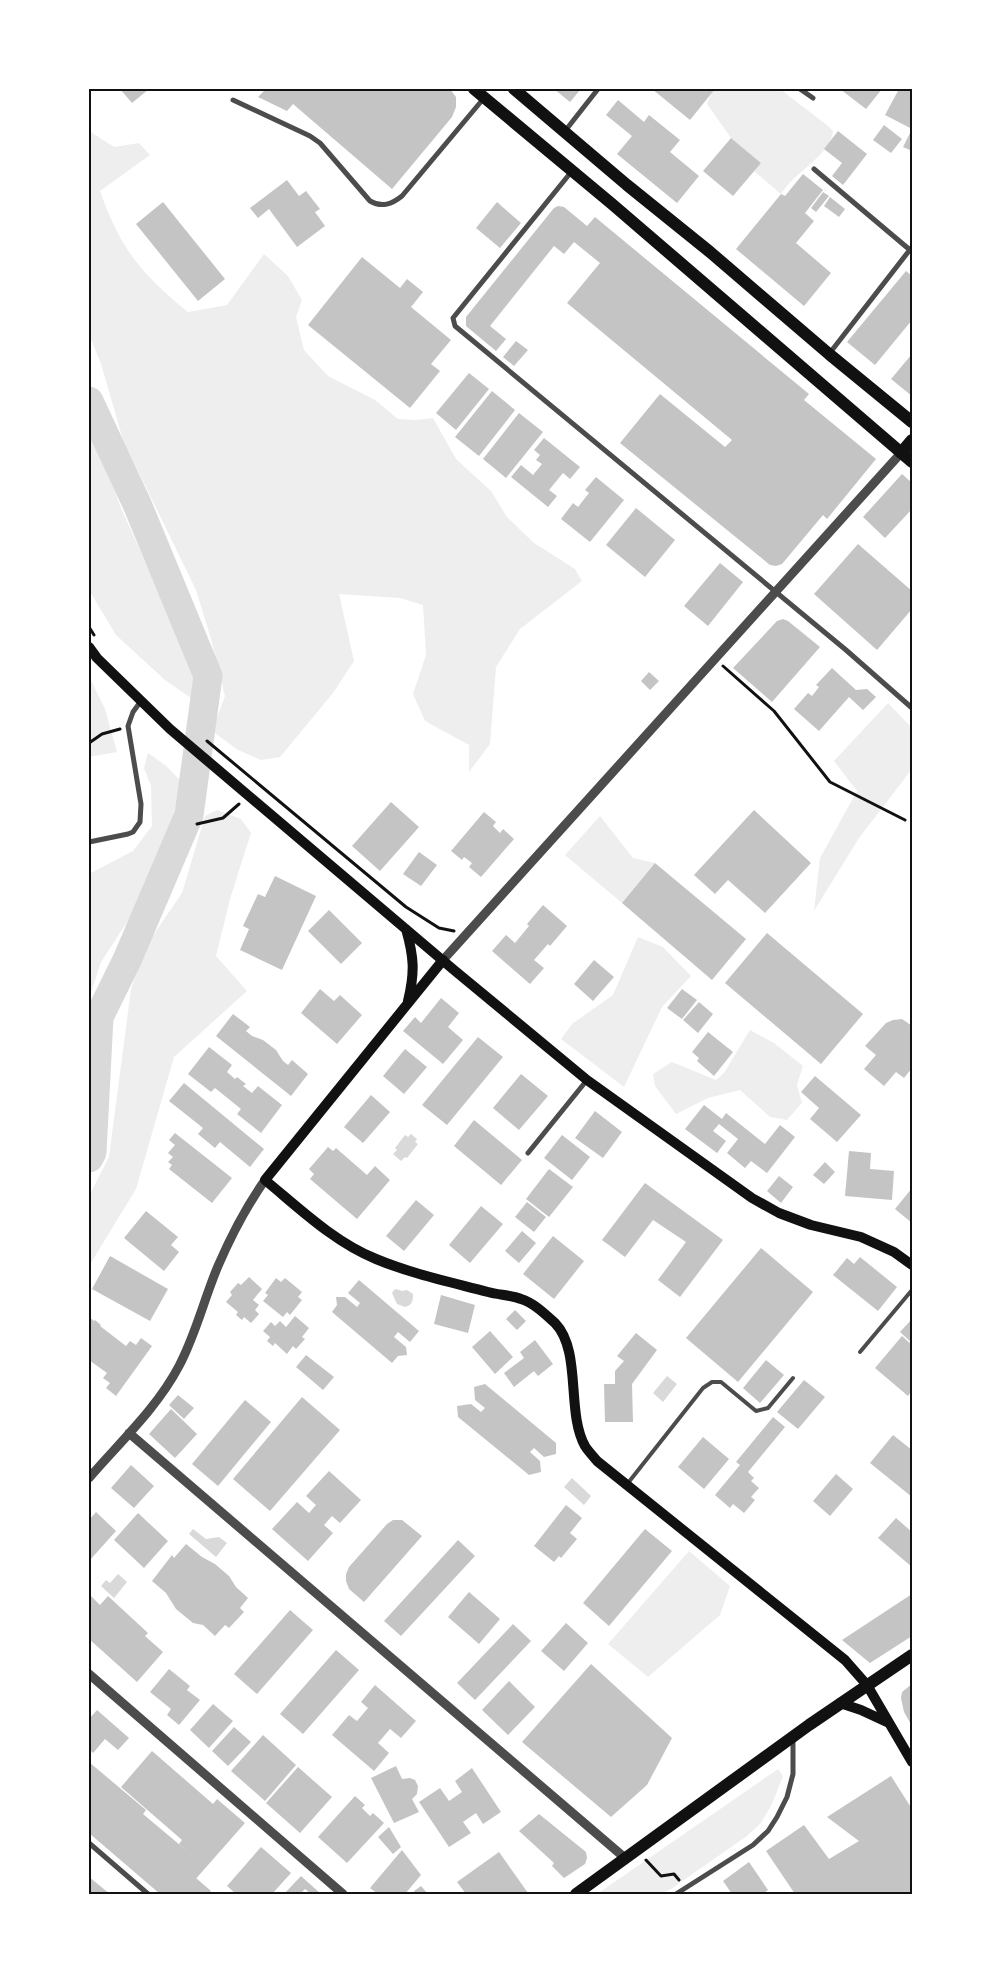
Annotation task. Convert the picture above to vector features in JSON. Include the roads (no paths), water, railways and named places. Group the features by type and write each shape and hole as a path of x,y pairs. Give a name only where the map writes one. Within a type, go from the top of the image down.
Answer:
{"main road":[{"path":"474,89 912,462"},
{"path":"514,89 912,422"},
{"path":"901,453 912,440"},
{"path":"89,647 170,729 587,1080 752,1198 772,1209 811,1225 861,1237 894,1252 912,1265"},
{"path":"406,928 414,967 407,1003"},
{"path":"443,960 265,1180 343,1242 374,1258 428,1276 493,1293 521,1298 539,1309 556,1325 570,1352 576,1415 586,1446 597,1461 849,1664 867,1685 912,1762"},
{"path":"576,1894 792,1737 912,1655"},
{"path":"840,1703 889,1723"}],"street":[{"path":"565,131 598,89"},
{"path":"800,89 813,98"},
{"path":"234,100 310,136 329,152 370,201 376,205 385,205 394,202 402,196 485,98"},
{"path":"814,168 911,248 829,354"},
{"path":"572,171 454,318 455,326 461,333 776,592 912,708"},
{"path":"443,960 901,453"},
{"path":"89,842 109,839 133,832 140,822 141,804 128,726 133,712 141,701"},
{"path":"528,1153 587,1080"},
{"path":"89,1478 164,1391 193,1337 218,1266 230,1240 253,1196 265,1180"},
{"path":"129,1433 625,1858"},
{"path":"89,1674 343,1894"},
{"path":"676,1894 753,1845 768,1831 784,1804 793,1774 792,1737"},
{"path":"89,1843 148,1894"}],"lane":[{"path":"860,1352 912,1290"},
{"path":"626,1486 702,1388 712,1382 721,1382 756,1411 768,1408 793,1378"}],"waterway":[{"path":"89,401 137,504 208,676 189,815 127,960 99,1017 92,1152 89,1158"}]}
